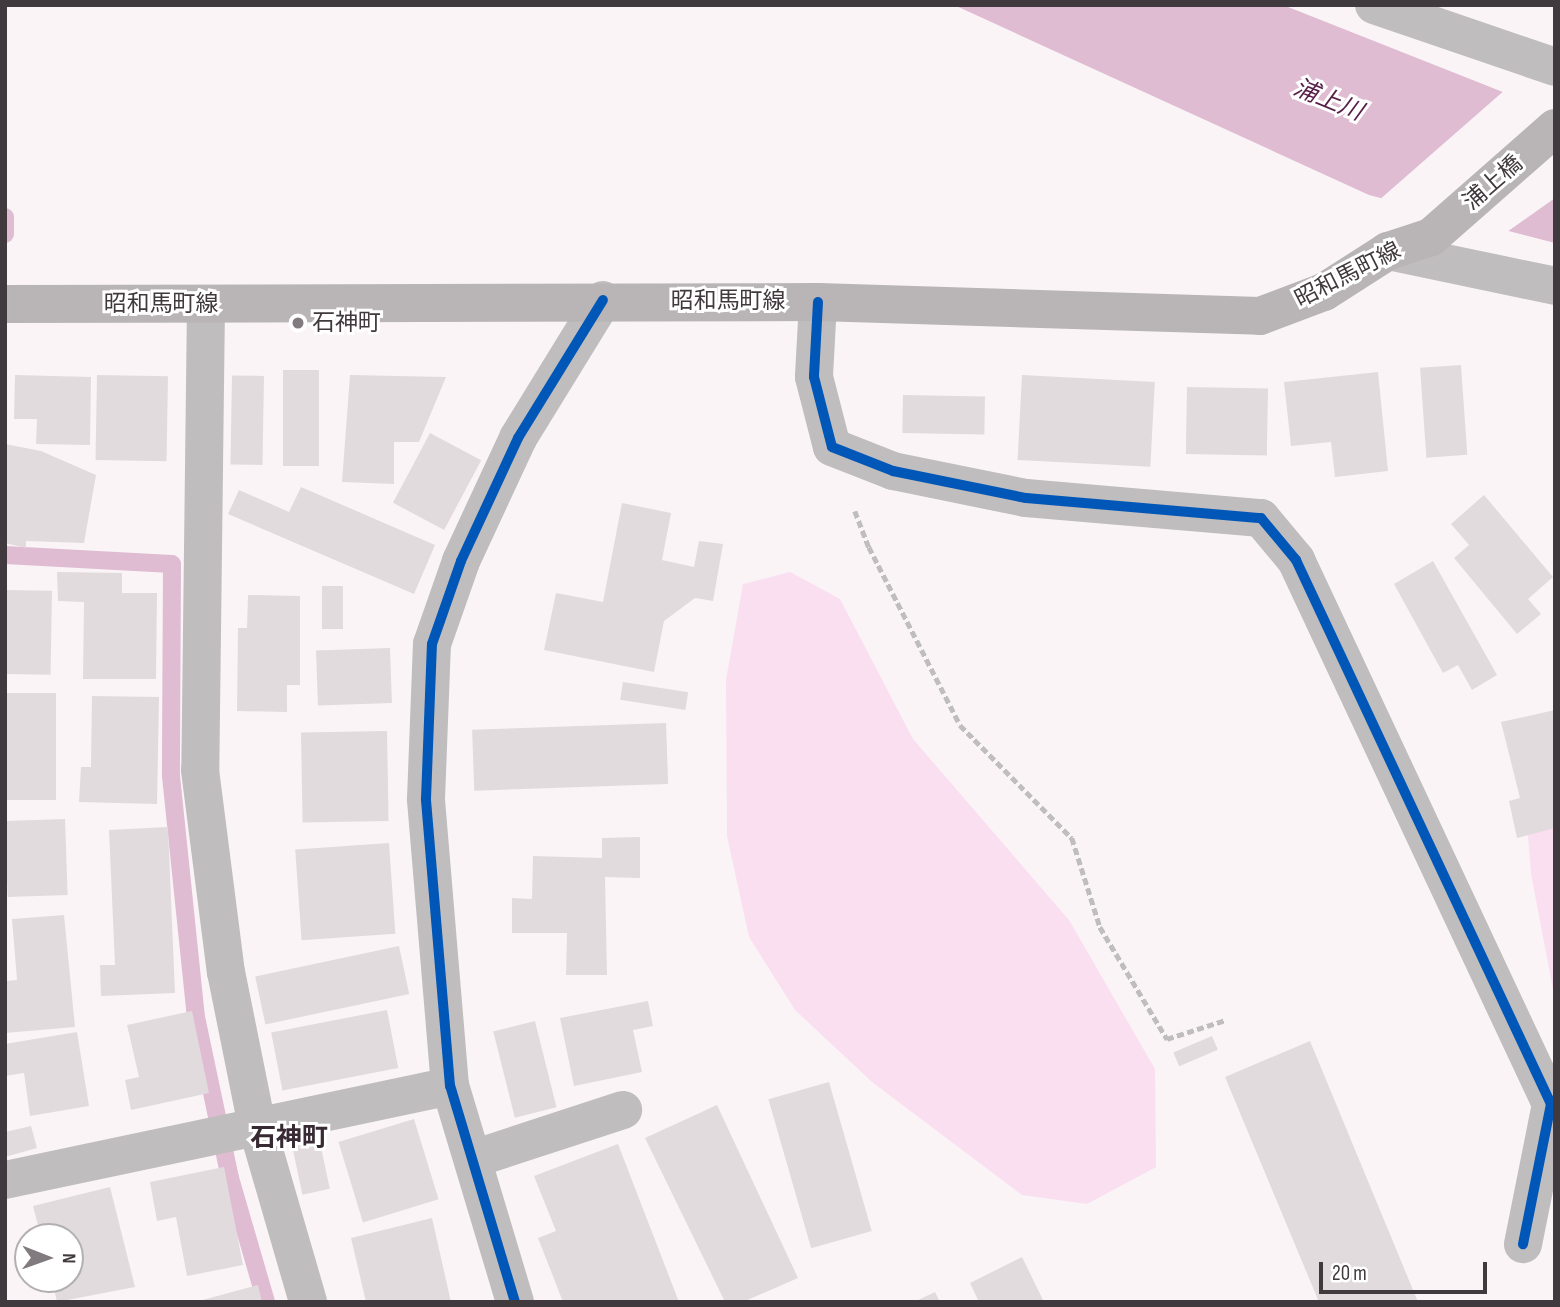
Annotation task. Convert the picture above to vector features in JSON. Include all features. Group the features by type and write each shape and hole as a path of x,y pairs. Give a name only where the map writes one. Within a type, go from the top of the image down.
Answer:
{"main road":[{"name":"浦上橋","path":"1432,237 1555,128"},
{"name":"昭和馬町線","path":"5,304 603,300 818,302 1259,316 1324,292 1388,251 1432,237"}],"street":[{"path":"1374,5 1555,66"},
{"path":"1388,251 1555,286"},
{"path":"515,1302 450,1086 426,799 432,644 461,561 518,438 603,300"},
{"path":"818,302 814,377 832,447 892,471 1027,498 1261,517 1296,560 1551,1104 1523,1244"},
{"path":"206,304 200,770 226,972 257,1126 308,1302"},
{"path":"5,1180 450,1086"},
{"path":"473,1159 623,1110"}],"path":[{"path":"832,447 869,548 960,725 1072,838 1100,927 1167,1039 1226,1020"}],"shaded area":[{"path":"790,572 840,599 913,739 1069,920 1155,1069 1156,1167 1087,1204 1022,1195 872,1082 795,1010 749,937 727,836 726,680 743,584"},
{"path":"1555,730 1555,1000 1531,874 1526,810"}],"water":[{"name":"浦上川","path":"954,5 1283,5 1513,96 1555,107 1555,243 1369,195"}],"pier":[{"path":"1506,89 1555,104 1555,198 1504,234 1378,201"}],"building":[{"path":"1461,365 1467,455 1426,458 1420,368"},
{"path":"283,370 319,370 319,466 283,466"},
{"path":"1378,372 1388,471 1335,477 1331,442 1291,446 1284,382"},
{"path":"15,375 91,377 90,445 36,444 37,419 14,419"},
{"path":"97,375 168,376 167,461 96,460"},
{"path":"232,375 264,376 262,465 230,464"},
{"path":"350,375 446,377 419,442 394,442 394,484 342,482"},
{"path":"1022,375 1155,382 1150,467 1018,460"},
{"path":"1187,387 1268,388 1267,455 1186,454"},
{"path":"903,395 985,396 984,434 902,433"},
{"path":"430,433 481,460 444,530 393,503"},
{"path":"5,444 41,451 96,475 84,543 26,541 26,548 5,543"},
{"path":"301,487 435,545 414,594 228,514 239,490 289,512"},
{"path":"1484,495 1553,577 1528,599 1541,614 1517,634 1454,558 1469,545 1451,524"},
{"path":"622,503 671,513 662,560 694,567 699,541 723,544 713,601 695,598 664,621 654,672 544,650 556,593 603,602"},
{"path":"1433,561 1497,675 1472,690 1458,665 1443,673 1394,584"},
{"path":"57,572 122,573 122,593 157,593 156,679 83,679 84,602 58,601"},
{"path":"322,586 343,586 343,629 322,629"},
{"path":"5,590 52,591 51,675 5,674"},
{"path":"248,595 300,596 300,685 287,685 287,712 237,711 238,628 247,628"},
{"path":"390,648 392,703 318,706 316,651"},
{"path":"623,682 688,692 685,710 620,700"},
{"path":"5,693 56,693 56,800 5,800"},
{"path":"92,696 159,697 157,804 79,802 81,767 91,767"},
{"path":"1555,710 1555,828 1517,838 1509,801 1520,798 1501,722"},
{"path":"666,723 668,784 474,791 472,730"},
{"path":"387,731 389,821 303,822 301,733"},
{"path":"65,819 68,895 8,897 5,821"},
{"path":"168,827 175,993 101,996 100,965 115,965 109,830"},
{"path":"640,837 640,878 605,877 607,975 566,975 567,933 512,933 512,898 532,899 533,856 602,858 602,838"},
{"path":"389,843 395,934 302,940 295,850"},
{"path":"64,915 75,1027 5,1033 5,981 17,980 12,919"},
{"path":"399,946 409,994 265,1024 255,977"},
{"path":"648,1001 653,1026 633,1030 642,1072 574,1086 560,1018"},
{"path":"387,1010 398,1068 282,1090 271,1033"},
{"path":"192,1011 209,1093 131,1110 125,1080 139,1077 127,1025"},
{"path":"535,1021 557,1107 515,1118 493,1031"},
{"path":"77,1032 89,1106 30,1116 24,1073 5,1076 5,1044"},
{"path":"1212,1036 1218,1050 1179,1066 1173,1052"},
{"path":"1310,1041 1418,1302 1319,1302 1225,1077"},
{"path":"829,1082 872,1231 811,1248 768,1099"},
{"path":"717,1105 798,1278 743,1302 725,1302 645,1138"},
{"path":"414,1119 439,1199 363,1222 338,1142"},
{"path":"31,1126 37,1148 5,1157 5,1132"},
{"path":"319,1138 330,1189 302,1195 292,1144"},
{"path":"618,1144 679,1302 563,1302 538,1238 556,1231 534,1176"},
{"path":"224,1167 243,1265 187,1276 176,1217 157,1221 150,1182"},
{"path":"110,1187 135,1287 57,1302 55,1293 84,1293 84,1223 37,1223 33,1206"},
{"path":"432,1218 451,1302 366,1302 351,1238"},
{"path":"1022,1257 1044,1302 979,1302 970,1283"},
{"path":"258,1285 262,1302 199,1302 199,1301"},
{"path":"935,1292 940,1302 914,1302"}],"waterway":[{"path":"5,217 5,234"},
{"path":"5,555 172,564 171,776 196,1017 230,1178 266,1302"}],"cycle path":[{"path":"515,1302 450,1086 426,799 432,644 461,561 518,438 603,300"},
{"path":"818,302 814,377 832,447 893,471 1026,498 1261,518 1296,560 1551,1104 1523,1244"}],"place":[{"name":"石神町","path":"298,323"}],"district":[{"name":"石神町","path":"289,1139"}]}
